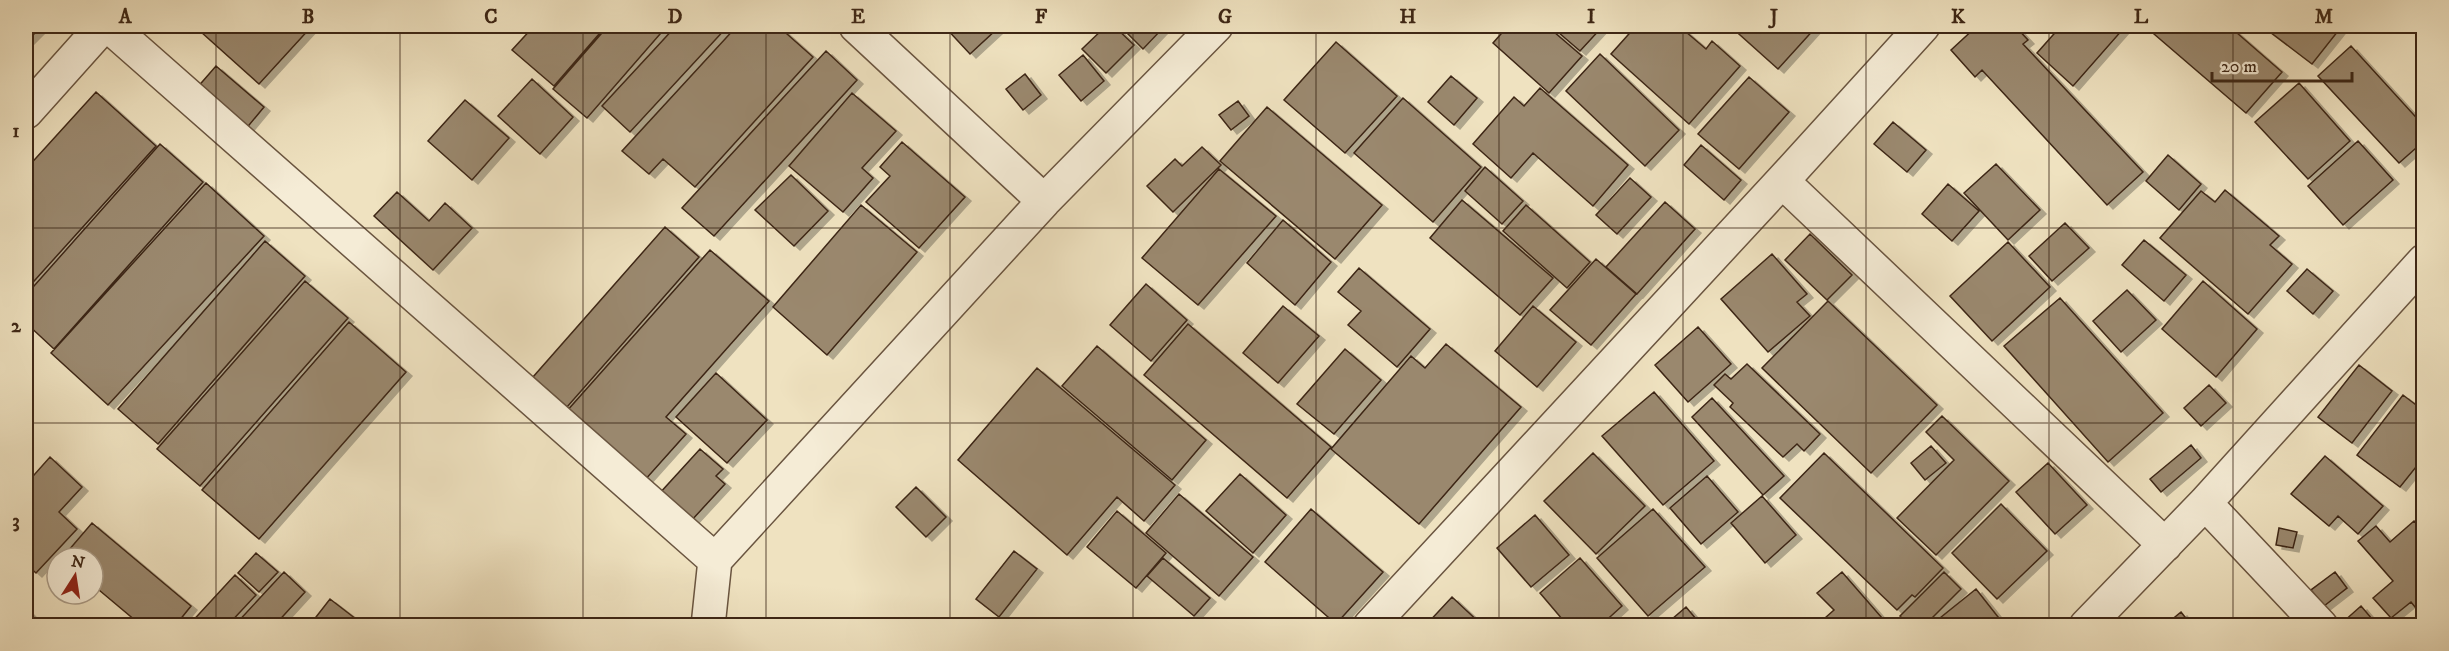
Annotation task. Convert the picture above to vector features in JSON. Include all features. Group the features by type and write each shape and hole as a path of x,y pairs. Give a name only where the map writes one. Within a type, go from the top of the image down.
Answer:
{"street":[{"path":"26,112 102,26"},
{"path":"108,26 715,560"},
{"path":"856,26 1044,201"},
{"path":"708,626 715,560 1044,201 1216,26"},
{"path":"1370,626 1923,26"},
{"path":"1782,181 2165,545"},
{"path":"2086,626 2205,503 2424,261"},
{"path":"2205,503 2321,626"}],"building":[{"path":"26,26 42,26 26,42"},
{"path":"206,26 312,26 259,84 201,32"},
{"path":"534,26 606,26 554,86 512,50"},
{"path":"608,26 667,26 587,118 553,89"},
{"path":"676,26 728,26 630,132 602,106"},
{"path":"737,26 778,26 813,57 695,187 663,159 649,174 622,151"},
{"path":"944,26 995,26 998,28 970,54"},
{"path":"1106,26 1114,26 1134,45 1106,73 1082,49"},
{"path":"1132,26 1160,26 1163,28 1143,49 1126,32"},
{"path":"1508,26 1547,26 1582,56 1549,93 1493,43"},
{"path":"1551,26 1603,26 1580,51"},
{"path":"1636,26 1679,26 1706,49 1712,41 1740,66 1689,124 1611,54"},
{"path":"1730,26 1817,26 1778,69"},
{"path":"1977,26 2015,26 2028,40 2023,44 2143,172 2107,205 1982,70 1975,77 1951,50"},
{"path":"2061,26 2121,26 2124,28 2073,86 2037,53"},
{"path":"2149,26 2229,26 2282,72 2246,113 2147,28"},
{"path":"2262,26 2342,26 2312,64"},
{"path":"1336,42 1397,96 1345,153 1284,100"},
{"path":"2351,46 2424,126 2424,141 2399,163 2318,76"},
{"path":"826,51 857,80 714,236 682,208"},
{"path":"1600,54 1679,130 1645,166 1566,91"},
{"path":"1083,55 1104,81 1081,101 1059,75"},
{"path":"216,66 264,107 245,130 196,89"},
{"path":"1025,74 1041,95 1023,110 1006,89"},
{"path":"1451,76 1477,98 1454,125 1428,102"},
{"path":"1749,77 1789,112 1739,169 1698,134"},
{"path":"532,79 573,117 540,154 498,116"},
{"path":"2299,83 2350,141 2308,179 2255,122"},
{"path":"1540,88 1628,165 1593,206 1533,153 1511,178 1473,144 1514,97 1524,106"},
{"path":"96,92 156,146 26,290 26,169"},
{"path":"852,93 896,131 862,168 873,178 843,212 789,166"},
{"path":"1403,98 1481,167 1433,222 1354,153"},
{"path":"465,100 509,138 472,180 428,141"},
{"path":"1238,101 1249,116 1231,130 1219,115"},
{"path":"1267,107 1382,205 1335,259 1220,161"},
{"path":"1893,122 1926,150 1907,172 1874,144"},
{"path":"2358,141 2393,180 2343,225 2308,186"},
{"path":"902,142 965,197 919,248 866,202 890,176 880,167"},
{"path":"160,144 203,182 54,349 26,323 26,295"},
{"path":"1701,145 1741,180 1724,200 1684,165"},
{"path":"1202,147 1221,165 1173,212 1147,186 1175,159 1182,166"},
{"path":"2168,155 2201,184 2179,210 2146,181"},
{"path":"1996,164 2040,210 2008,240 1964,193"},
{"path":"1485,167 1523,201 1502,224 1465,191"},
{"path":"1219,169 1276,216 1198,305 1142,258"},
{"path":"791,175 828,211 794,246 755,210"},
{"path":"1630,178 1651,197 1617,234 1596,215"},
{"path":"206,183 264,236 108,405 51,353"},
{"path":"1948,184 1979,211 1952,241 1922,214"},
{"path":"2225,190 2279,236 2270,245 2292,264 2248,314 2160,238 2201,191 2215,202"},
{"path":"397,192 429,221 445,203 472,228 433,270 374,216"},
{"path":"1462,200 1553,278 1520,315 1430,238"},
{"path":"1665,202 1695,229 1637,294 1606,267"},
{"path":"861,205 917,252 827,355 773,307"},
{"path":"1526,205 1590,262 1567,288 1503,231"},
{"path":"1283,220 1331,262 1295,305 1247,263"},
{"path":"2065,223 2089,248 2052,281 2029,256"},
{"path":"665,227 699,257 567,407 533,377"},
{"path":"1810,234 1852,275 1827,300 1785,260"},
{"path":"2144,240 2186,275 2164,301 2122,265"},
{"path":"265,241 305,276 158,444 118,409"},
{"path":"2008,242 2050,287 1992,341 1950,296"},
{"path":"710,250 769,301 666,417 686,434 644,481 566,412"},
{"path":"1772,254 1807,294 1797,302 1810,316 1768,352 1721,299"},
{"path":"1596,259 1636,294 1591,345 1550,310"},
{"path":"1359,268 1430,329 1397,367 1348,325 1361,311 1338,292"},
{"path":"2307,269 2333,291 2313,314 2287,291"},
{"path":"305,281 348,318 200,486 157,449"},
{"path":"2203,281 2257,329 2216,377 2162,329"},
{"path":"1146,284 1187,320 1151,361 1110,325"},
{"path":"2127,290 2156,320 2121,352 2093,321"},
{"path":"2060,298 2163,413 2108,462 2004,346"},
{"path":"1828,301 1937,405 1871,473 1762,368"},
{"path":"1283,306 1319,336 1278,383 1243,353"},
{"path":"1533,306 1576,342 1537,387 1495,351"},
{"path":"349,322 406,372 259,539 202,490"},
{"path":"1188,324 1331,447 1287,498 1144,375"},
{"path":"1698,327 1731,364 1688,402 1655,365"},
{"path":"1446,344 1521,407 1419,524 1331,449 1411,356 1425,368"},
{"path":"1097,346 1206,440 1172,480 1062,386"},
{"path":"1345,349 1381,380 1334,434 1297,404"},
{"path":"1747,364 1820,434 1804,451 1797,444 1783,457 1730,407 1733,403 1714,385 1725,374 1731,379"},
{"path":"2359,365 2392,391 2352,443 2318,417"},
{"path":"1037,368 1175,485 1144,521 1117,497 1067,555 958,460"},
{"path":"716,373 767,420 727,463 676,417"},
{"path":"2209,385 2226,403 2201,426 2184,408"},
{"path":"1654,392 1714,461 1663,505 1602,436"},
{"path":"2403,395 2424,411 2424,457 2400,487 2357,455"},
{"path":"1712,398 1784,476 1763,495 1692,417"},
{"path":"1942,416 2009,481 1936,555 1897,518 1954,460 1926,432"},
{"path":"2191,445 2201,458 2161,492 2150,479"},
{"path":"1931,446 1946,463 1925,480 1911,463"},
{"path":"700,449 723,469 716,476 725,484 691,521 659,494"},
{"path":"1593,453 1645,506 1596,554 1544,501"},
{"path":"1824,453 1943,568 1915,597 1912,595 1897,610 1780,498"},
{"path":"2325,456 2383,506 2358,534 2338,516 2329,526 2291,494"},
{"path":"50,457 82,487 59,512 77,529 61,546 45,546 45,563 36,573 26,564 26,484"},
{"path":"2048,463 2087,505 2055,534 2016,492"},
{"path":"1240,474 1286,515 1253,553 1206,511"},
{"path":"1707,476 1738,512 1701,544 1670,508"},
{"path":"916,487 946,517 926,537 896,507"},
{"path":"1179,494 1253,557 1219,596 1146,533"},
{"path":"1762,496 1796,535 1765,563 1731,523"},
{"path":"2001,504 2047,551 1997,599 1952,553"},
{"path":"1311,509 1383,572 1336,624 1265,562"},
{"path":"1653,509 1705,567 1648,616 1597,558"},
{"path":"1117,511 1166,553 1136,588 1087,547"},
{"path":"1535,515 1569,555 1531,587 1497,548"},
{"path":"2414,521 2424,532 2424,600 2415,607 2411,602 2391,618 2373,598 2393,581 2358,541 2376,526 2390,542"},
{"path":"92,523 191,606 175,626 142,626 105,595 105,546 72,546"},
{"path":"2279,528 2297,532 2293,548 2276,545"},
{"path":"1014,551 1037,569 999,617 976,599"},
{"path":"256,553 278,572 259,592 238,573"},
{"path":"1163,558 1210,598 1194,616 1147,576"},
{"path":"1580,558 1622,606 1600,626 1568,626 1540,593"},
{"path":"284,572 305,592 274,626 234,626"},
{"path":"1842,572 1889,626 1816,626 1834,610 1817,593"},
{"path":"1944,572 1961,589 1924,626 1910,626 1900,616"},
{"path":"2335,572 2347,588 2324,606 2311,590"},
{"path":"235,575 256,595 227,626 188,626"},
{"path":"1976,589 2002,622 1998,626 1930,626"},
{"path":"1452,597 1483,626 1425,626"},
{"path":"330,599 365,626 309,626"},
{"path":"2361,606 2378,626 2346,626 2343,622"},
{"path":"1686,607 1702,626 1664,626"},
{"path":"26,609 42,626 26,626"},
{"path":"2181,612 2192,626 2164,626"}]}
